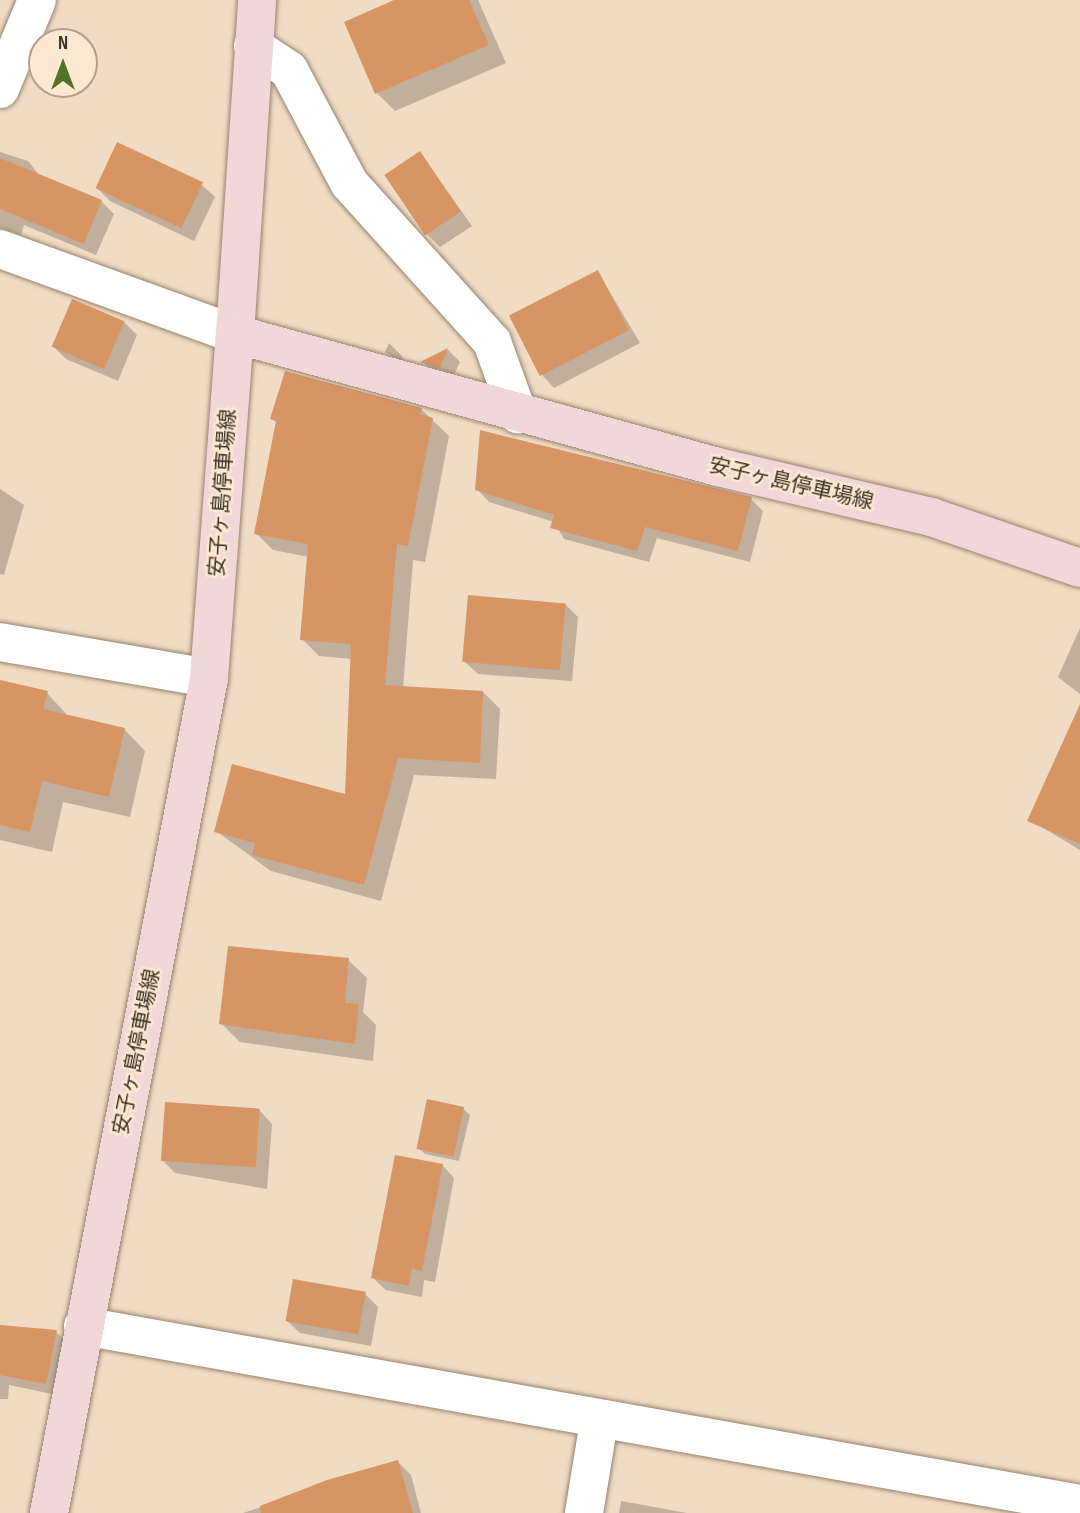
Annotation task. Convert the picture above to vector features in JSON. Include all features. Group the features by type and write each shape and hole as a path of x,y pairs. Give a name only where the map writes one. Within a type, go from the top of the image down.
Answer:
{"main road":[{"path":"235,334 257,0"},
{"name":"安子ヶ島停車場線","path":"50,1513 83,1326 209,678 235,334 518,414 931,517 1080,568"}],"street":[{"path":"0,89 37,0"},
{"path":"253,46 289,70 349,183 492,342 518,414"},
{"path":"0,249 235,334"},
{"path":"0,642 209,678"},
{"path":"83,1326 599,1421 1080,1504"},
{"path":"584,1513 599,1421"}],"building":[{"path":"394,0 469,0 489,45 375,94 344,22"},
{"path":"117,142 203,182 182,228 95,188"},
{"path":"420,151 461,212 425,236 384,175"},
{"path":"0,158 102,200 84,244 0,209"},
{"path":"598,270 629,331 540,376 509,315"},
{"path":"72,299 124,321 104,369 52,347"},
{"path":"448,348 440,368 420,362"},
{"path":"285,371 422,408 420,414 433,418 408,546 397,544 385,685 483,691 480,763 398,758 364,885 252,855 255,843 214,832 232,764 345,794 351,644 300,640 308,544 254,534 276,421 270,419"},
{"path":"480,430 752,497 738,551 645,527 637,551 550,528 554,515 475,490"},
{"path":"468,595 566,604 560,670 462,662"},
{"path":"0,680 48,691 43,709 125,728 109,797 42,781 30,832 0,825"},
{"path":"1080,704 1080,844 1027,821"},
{"path":"228,946 349,958 345,1003 359,1004 355,1044 219,1024"},
{"path":"427,1099 464,1107 454,1157 416,1149"},
{"path":"165,1102 260,1109 256,1167 161,1161"},
{"path":"395,1155 443,1164 422,1271 412,1268 409,1286 371,1278"},
{"path":"293,1279 366,1292 358,1334 286,1321"},
{"path":"0,1325 57,1330 46,1384 0,1375"},
{"path":"398,1460 413,1513 261,1513 260,1506 327,1480"}]}
